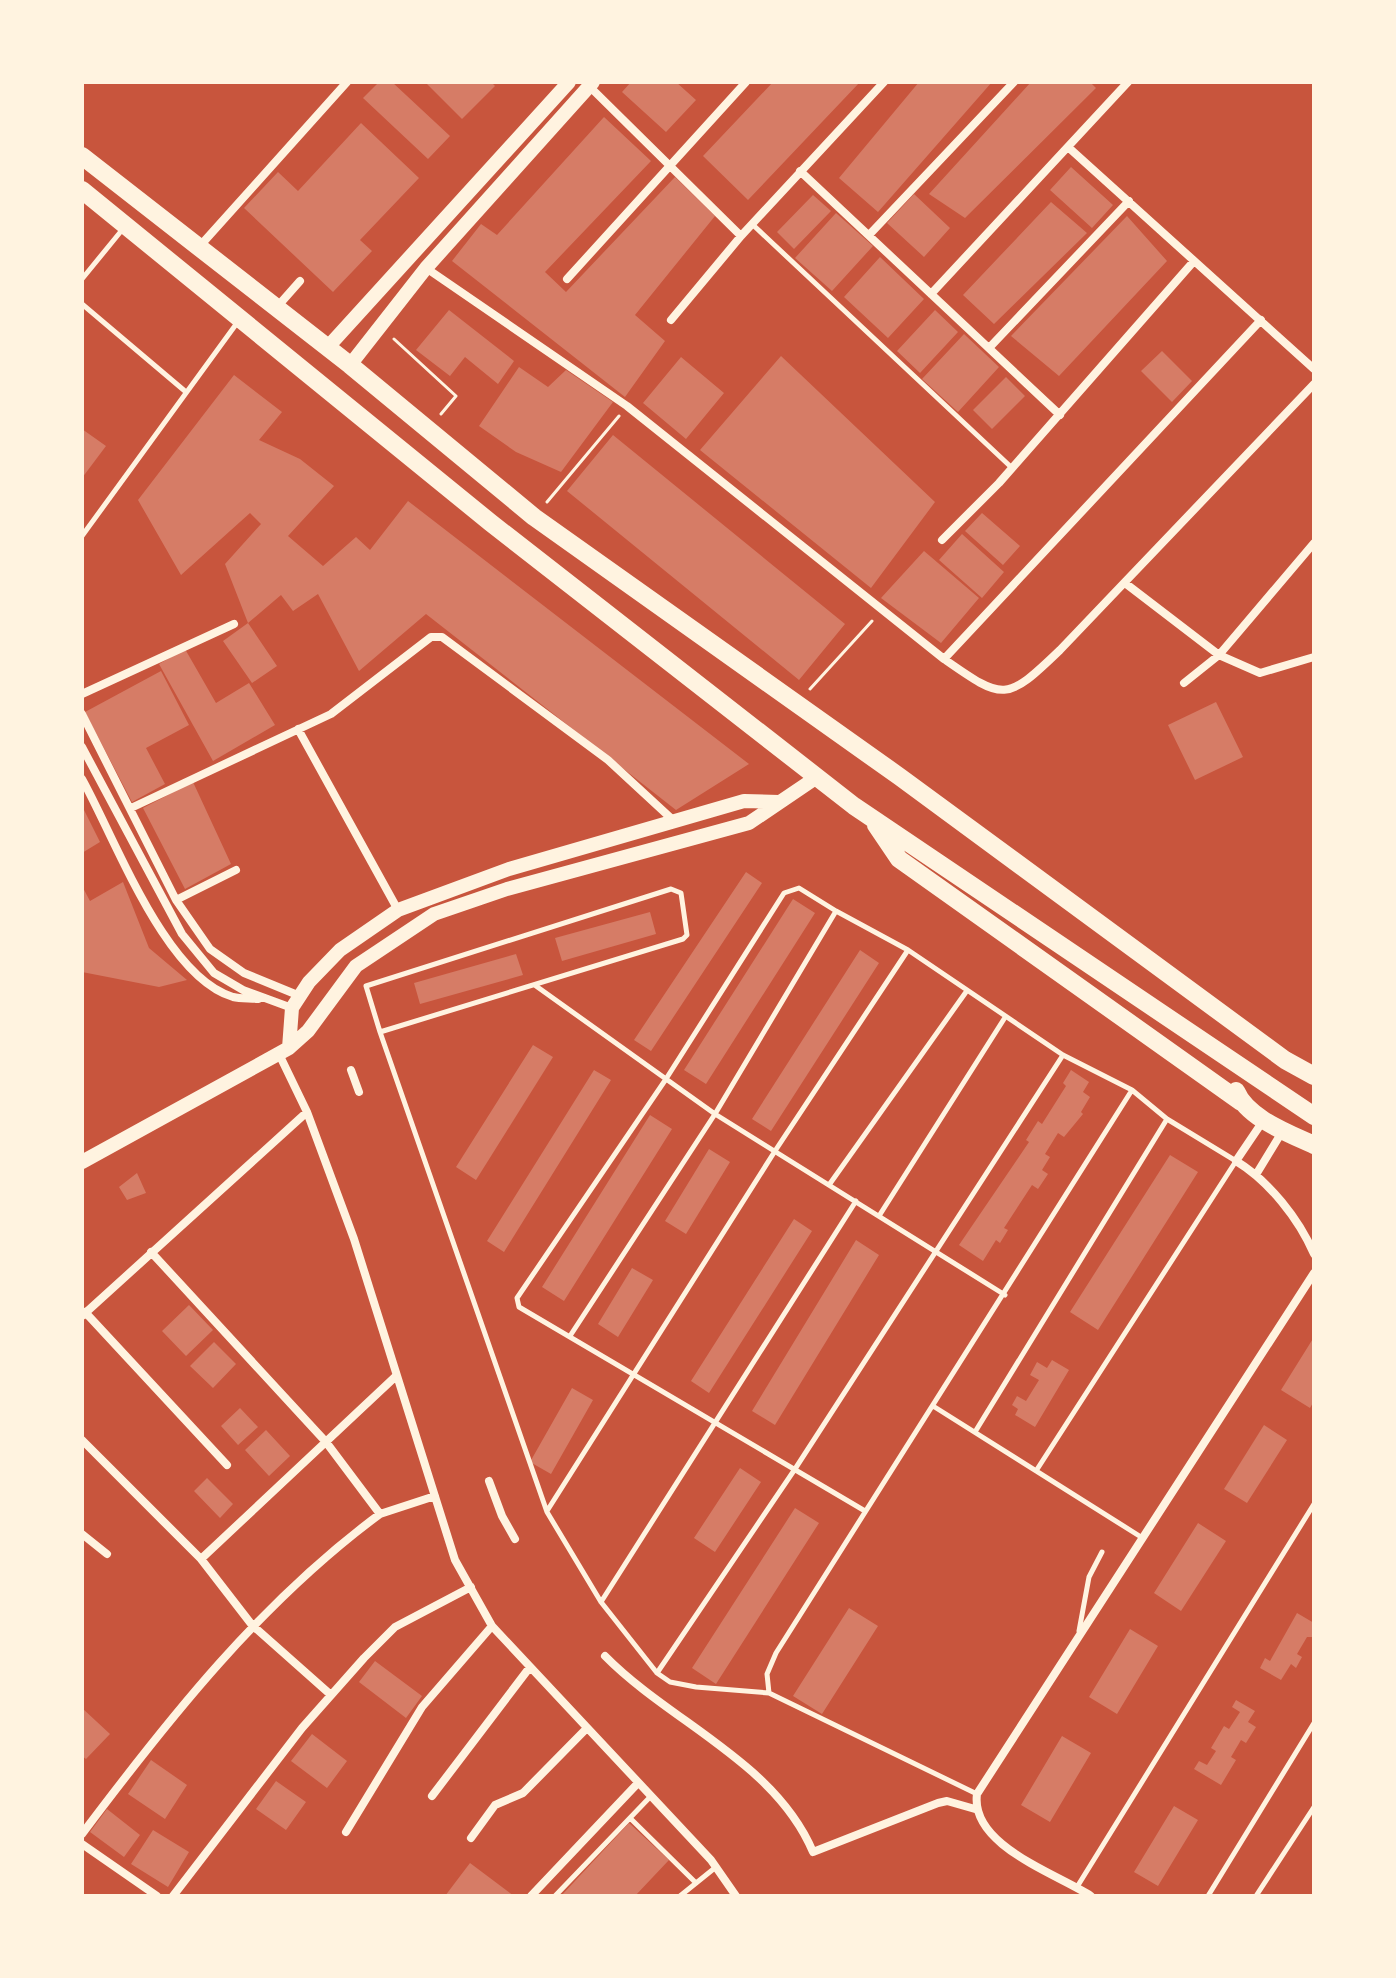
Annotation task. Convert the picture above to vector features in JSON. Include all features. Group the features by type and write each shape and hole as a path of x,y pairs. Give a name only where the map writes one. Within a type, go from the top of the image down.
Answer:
{"highway":[{"path":"82,156 350,365 534,517 797,704 1285,1060 1314,1076"},
{"path":"82,190 491,523 817,777 1222,1057 1314,1116"},
{"path":"870,816 899,859 1283,1131 1314,1145"},
{"path":"1222,1057 1241,1102"}],"street":[{"path":"198,248 347,82"},
{"path":"327,348 569,82"},
{"path":"567,279 746,82"},
{"path":"671,320 741,236 884,82"},
{"path":"869,235 1014,82"},
{"path":"931,294 1128,82"},
{"path":"350,365 426,268 591,84 741,236"},
{"path":"1068,147 1314,369"},
{"path":"800,171 1060,415"},
{"path":"989,348 1129,201"},
{"path":"942,540 1060,415 1194,261"},
{"path":"426,268 627,406 944,659 988,690 1001,693 1014,689 1060,650 1314,384"},
{"path":"276,308 300,281"},
{"path":"944,659 1261,320"},
{"path":"1184,683 1219,655 1314,543"},
{"path":"1125,583 1219,655 1260,673 1314,657"},
{"path":"82,694 234,624"},
{"path":"131,808 331,714 431,637 442,637 641,786 674,821"},
{"path":"82,714 176,900 210,949 225,963 272,986 296,1002"},
{"path":"298,729 398,910"},
{"path":"82,747 182,934 214,973 268,1000"},
{"path":"82,1162 284,1051 308,1031 356,966 434,914 507,889 749,823 817,777"},
{"path":"82,779 150,913 177,954 206,982 233,997 296,1002"},
{"path":"736,1896 716,1867 492,1626 455,1560 354,1239 284,1051 296,1002 340,950 398,910 509,869 744,801 780,802"},
{"path":"176,900 236,870"},
{"path":"351,1070 359,1092"},
{"path":"227,1465 84,1314 307,1112"},
{"path":"1265,1118 1236,1161 1257,1173 1283,1205 1314,1254"},
{"path":"1257,1173 1283,1131"},
{"path":"151,1252 326,1442 380,1514"},
{"path":"1091,1896 1022,1858 989,1834 975,1809 977,1794 1314,1273"},
{"path":"201,1559 395,1377"},
{"path":"82,1440 201,1559 252,1625 331,1695"},
{"path":"489,1481 502,1516 515,1539"},
{"path":"82,1834 135,1764 252,1625 349,1537 380,1514 435,1496"},
{"path":"82,1534 107,1554"},
{"path":"173,1896 302,1728 395,1627 471,1587"},
{"path":"346,1832 422,1707 492,1626"},
{"path":"605,1656 766,1783 798,1821 813,1852 938,1803 947,1801 975,1809"},
{"path":"432,1796 530,1667"},
{"path":"471,1838 495,1805 523,1793 587,1728"},
{"path":"531,1896 638,1783"},
{"path":"82,1844 157,1896"}],"lane":[{"path":"752,224 1012,468"},
{"path":"82,279 124,227"},
{"path":"82,304 186,392"},
{"path":"82,536 241,319"},
{"path":"865,1511 718,1421 519,1307 517,1298 666,1079 784,893 799,888 908,950 1004,1019 1063,1055 1132,1090 1167,1119 1236,1161 1036,1471"},
{"path":"380,1032 685,938 681,893 671,889 366,986 380,1032 547,1512 601,1602 657,1673 670,1682 769,1693 977,1794"},
{"path":"570,1336 715,1114 836,911"},
{"path":"547,1512 775,1151 908,950"},
{"path":"536,986 715,1114 1005,1295"},
{"path":"829,1185 966,992"},
{"path":"879,1216 1004,1019"},
{"path":"657,1673 795,1469 1063,1055"},
{"path":"769,1693 767,1674 776,1653 1132,1090"},
{"path":"975,1432 1167,1119"},
{"path":"601,1602 856,1201"},
{"path":"933,1406 1141,1537"},
{"path":"1077,1887 1314,1504"},
{"path":"1077,1642 1089,1577 1102,1552"},
{"path":"1208,1896 1314,1723"},
{"path":"555,1896 651,1796"},
{"path":"1256,1896 1314,1807"},
{"path":"630,1818 696,1883"},
{"path":"680,1896 716,1867"}],"path":[{"path":"379,325 456,396 428,431"},
{"path":"534,517 627,406"},
{"path":"797,704 883,609"}],"building":[{"path":"379,82 392,82 450,136 428,159 363,98"},
{"path":"425,82 491,82 495,86 462,119"},
{"path":"631,82 676,82 696,100 666,132 622,92"},
{"path":"773,82 860,82 748,200 703,156"},
{"path":"919,82 992,82 878,212 839,178"},
{"path":"1031,82 1090,82 1096,88 965,218 929,194"},
{"path":"604,117 651,161 545,272 566,292 675,177 715,216 635,315 665,341 625,397 452,261 481,224 497,235"},
{"path":"361,123 419,178 360,240 372,251 333,292 244,208 278,172 298,191"},
{"path":"1071,167 1113,205 1092,228 1050,190"},
{"path":"914,194 950,228 924,257 887,223"},
{"path":"813,195 831,211 794,249 777,232"},
{"path":"1051,202 1087,233 994,324 963,295"},
{"path":"836,213 873,246 832,291 795,258"},
{"path":"1127,216 1167,261 1059,376 1011,336"},
{"path":"880,257 924,299 888,338 844,297"},
{"path":"449,310 514,361 498,384 465,357 450,376 416,350"},
{"path":"935,310 958,332 920,373 897,351"},
{"path":"964,334 999,367 958,412 922,379"},
{"path":"1162,351 1192,381 1172,402 1141,371"},
{"path":"781,356 935,502 871,588 700,450"},
{"path":"681,357 724,393 686,439 643,403"},
{"path":"519,367 548,387 566,370 613,402 561,472 516,452 479,426"},
{"path":"234,375 282,412 259,440 300,459 334,486 288,536 323,566 356,537 370,550 408,501 749,764 676,810 426,614 359,671 318,594 293,611 281,595 248,623 225,564 261,524 250,513 181,575 138,500"},
{"path":"1006,377 1025,396 992,429 973,410"},
{"path":"82,429 106,446 82,478"},
{"path":"613,435 845,624 799,680 567,491"},
{"path":"982,513 1020,546 1003,565 965,531"},
{"path":"962,534 1004,572 982,598 939,560"},
{"path":"924,551 979,598 941,643 881,598"},
{"path":"248,623 277,666 252,683 223,641"},
{"path":"185,649 216,703 249,683 275,725 213,761 159,664"},
{"path":"161,671 189,725 146,748 165,784 132,802 85,712"},
{"path":"1216,702 1243,757 1195,780 1168,725"},
{"path":"193,782 231,864 185,889 143,808"},
{"path":"82,806 100,842 82,853"},
{"path":"746,872 762,883 651,1051 634,1040"},
{"path":"123,882 149,948 187,980 159,987 82,972 82,886 90,901"},
{"path":"793,899 815,913 706,1084 684,1070"},
{"path":"650,912 656,934 562,961 555,938"},
{"path":"860,950 879,963 771,1131 752,1119"},
{"path":"516,954 523,975 420,1004 414,983"},
{"path":"533,1045 553,1057 476,1180 456,1167"},
{"path":"594,1070 611,1080 504,1252 487,1241"},
{"path":"1071,1070 1089,1082 1083,1092 1090,1097 1081,1112 1083,1114 1064,1137 1058,1133 1045,1154 1050,1157 1042,1170 1048,1174 1038,1189 1032,1185 1004,1228 1008,1230 1000,1243 996,1240 983,1261 959,1245 1029,1142 1026,1140 1038,1121 1042,1124 1066,1086 1063,1083"},
{"path":"650,1115 672,1129 564,1301 542,1287"},
{"path":"709,1149 730,1162 686,1234 665,1221"},
{"path":"1170,1155 1198,1172 1098,1330 1070,1312"},
{"path":"137,1173 146,1193 127,1200 119,1187"},
{"path":"794,1219 812,1231 709,1393 691,1381"},
{"path":"856,1240 879,1255 775,1425 752,1411"},
{"path":"632,1268 653,1280 618,1337 598,1324"},
{"path":"189,1305 213,1330 186,1356 162,1331"},
{"path":"1314,1337 1314,1401 1310,1408 1281,1390"},
{"path":"214,1342 236,1364 213,1388 190,1366"},
{"path":"1052,1360 1069,1370 1035,1427 1015,1415 1018,1409 1012,1405 1017,1396 1026,1401 1039,1380 1030,1375 1037,1362 1047,1368"},
{"path":"572,1388 593,1400 551,1474 530,1462"},
{"path":"240,1408 258,1427 238,1445 221,1426"},
{"path":"1264,1425 1287,1440 1247,1503 1224,1489"},
{"path":"266,1430 290,1456 269,1476 245,1450"},
{"path":"740,1468 761,1482 715,1552 694,1538"},
{"path":"207,1478 233,1504 220,1518 194,1491"},
{"path":"795,1508 819,1523 716,1684 692,1668"},
{"path":"1198,1523 1226,1541 1181,1611 1154,1593"},
{"path":"849,1608 878,1626 822,1714 793,1696"},
{"path":"1297,1613 1314,1623 1314,1637 1307,1637 1297,1654 1302,1657 1296,1668 1291,1664 1281,1680 1260,1668 1265,1658 1270,1661"},
{"path":"1130,1629 1158,1646 1117,1714 1089,1697"},
{"path":"375,1661 422,1696 406,1718 359,1682"},
{"path":"1236,1700 1255,1711 1248,1722 1256,1727 1246,1743 1241,1740 1231,1757 1236,1760 1221,1785 1194,1769 1199,1761 1207,1765 1216,1751 1211,1748 1224,1726 1229,1729 1240,1712 1232,1707"},
{"path":"82,1708 110,1734 86,1759 82,1756"},
{"path":"312,1734 347,1761 327,1788 291,1761"},
{"path":"1062,1736 1091,1753 1050,1822 1021,1805"},
{"path":"151,1760 187,1785 165,1819 128,1794"},
{"path":"276,1781 306,1802 286,1830 256,1809"},
{"path":"1174,1806 1198,1820 1158,1886 1134,1872"},
{"path":"107,1809 140,1835 124,1857 90,1832"},
{"path":"629,1823 669,1860 635,1896 561,1896"},
{"path":"153,1830 189,1852 168,1887 131,1864"},
{"path":"470,1863 514,1896 445,1896"}]}
